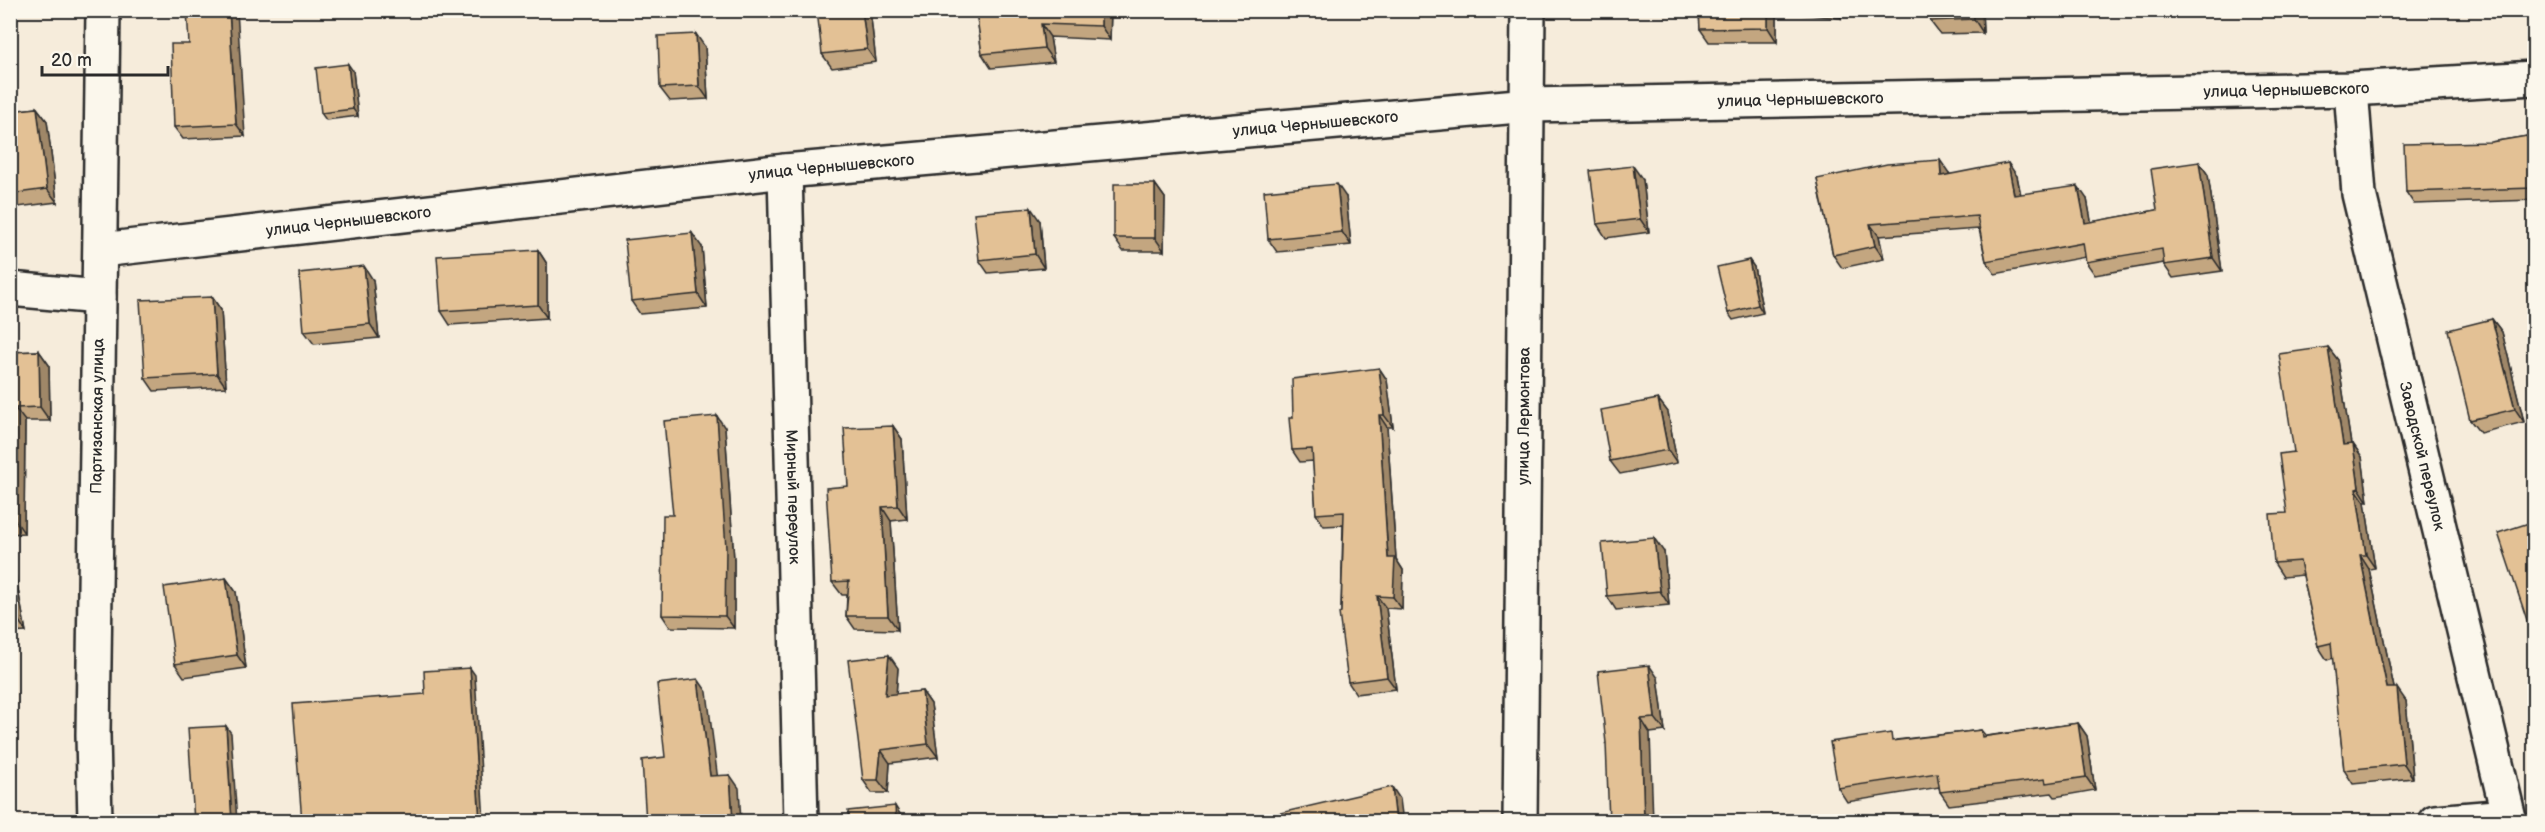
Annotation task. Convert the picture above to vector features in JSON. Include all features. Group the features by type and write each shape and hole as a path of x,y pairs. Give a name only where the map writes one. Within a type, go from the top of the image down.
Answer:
{"street":[{"name":"Партизанская улица","path":"95,822 93,735 103,10"},
{"name":"улица Лермонтова","path":"1520,822 1529,105 1528,10"},
{"name":"улица Чернышевского","path":"101,250 785,171 1529,105 2351,89 2535,78"},
{"name":"Заводской переулок","path":"2351,89 2359,194 2509,819"},
{"name":"Мирный переулок","path":"785,171 801,822"},
{"path":"10,289 99,297"},
{"path":"2435,822 2509,819"}],"building":[{"path":"187,10 229,10 236,124 174,127 171,44 189,44"},
{"path":"817,10 862,10 867,49 822,54"},
{"path":"976,10 1101,10 1101,26 1041,24 1044,48 982,54"},
{"path":"1699,10 1768,10 1768,28 1700,29"},
{"path":"1930,10 1973,10 1974,19 1930,21"},
{"path":"696,34 699,86 660,88 658,36"},
{"path":"348,64 353,109 321,113 316,68"},
{"path":"37,108 47,189 10,194 10,111"},
{"path":"2527,136 2534,188 2406,192 2404,144 2491,142"},
{"path":"1940,160 1941,176 2008,163 2014,195 2078,186 2085,223 2157,210 2151,169 2199,162 2213,258 2164,265 2162,249 2086,262 2083,243 1986,261 1977,216 1870,224 1875,246 1833,255 1817,179 1887,164"},
{"path":"1633,166 1640,219 1597,224 1590,171"},
{"path":"1114,184 1155,184 1155,238 1114,238"},
{"path":"1337,184 1342,232 1268,239 1264,191"},
{"path":"1031,208 1035,254 979,260 974,213"},
{"path":"692,233 698,294 631,301 625,240"},
{"path":"538,250 538,305 441,311 437,256"},
{"path":"1749,260 1758,305 1728,313 1717,267"},
{"path":"364,266 370,324 304,331 299,273"},
{"path":"212,297 217,374 145,378 140,300"},
{"path":"2492,319 2515,409 2470,420 2448,330"},
{"path":"2328,347 2343,445 2353,444 2359,488 2356,489 2366,555 2360,555 2387,688 2397,688 2404,764 2344,770 2331,643 2318,646 2300,561 2274,563 2270,514 2287,513 2279,454 2294,452 2279,354"},
{"path":"39,351 40,407 15,408 15,520 10,520 10,352"},
{"path":"1379,368 1384,415 1379,415 1388,558 1395,558 1393,597 1377,596 1387,677 1348,682 1339,613 1341,612 1344,512 1316,514 1312,449 1292,450 1289,418 1293,418 1292,379"},
{"path":"1658,399 1668,450 1610,461 1601,410"},
{"path":"717,416 726,548 725,616 662,615 663,515 673,515 664,421"},
{"path":"893,426 898,506 882,507 888,616 846,616 849,581 832,582 826,488 848,486 844,428"},
{"path":"2535,521 2535,624 2529,626 2498,533"},
{"path":"1654,538 1660,591 1607,596 1602,543"},
{"path":"226,578 237,655 175,664 164,587"},
{"path":"10,583 17,618 10,619"},
{"path":"889,655 885,695 922,691 928,744 881,750 878,780 863,780 848,660"},
{"path":"1649,665 1655,718 1641,719 1644,822 1609,822 1606,743 1598,671"},
{"path":"470,668 480,822 302,822 293,704 425,694 424,671"},
{"path":"698,679 710,776 730,775 733,822 646,822 642,760 665,757 657,684"},
{"path":"2078,723 2086,777 2046,783 2045,779 1940,792 1937,773 1838,788 1830,742 1891,733 1892,741 1981,730 1982,737"},
{"path":"226,726 232,822 194,822 188,728"},
{"path":"1392,787 1396,822 1278,822 1276,814"},
{"path":"895,806 896,822 849,822 848,811"}]}
